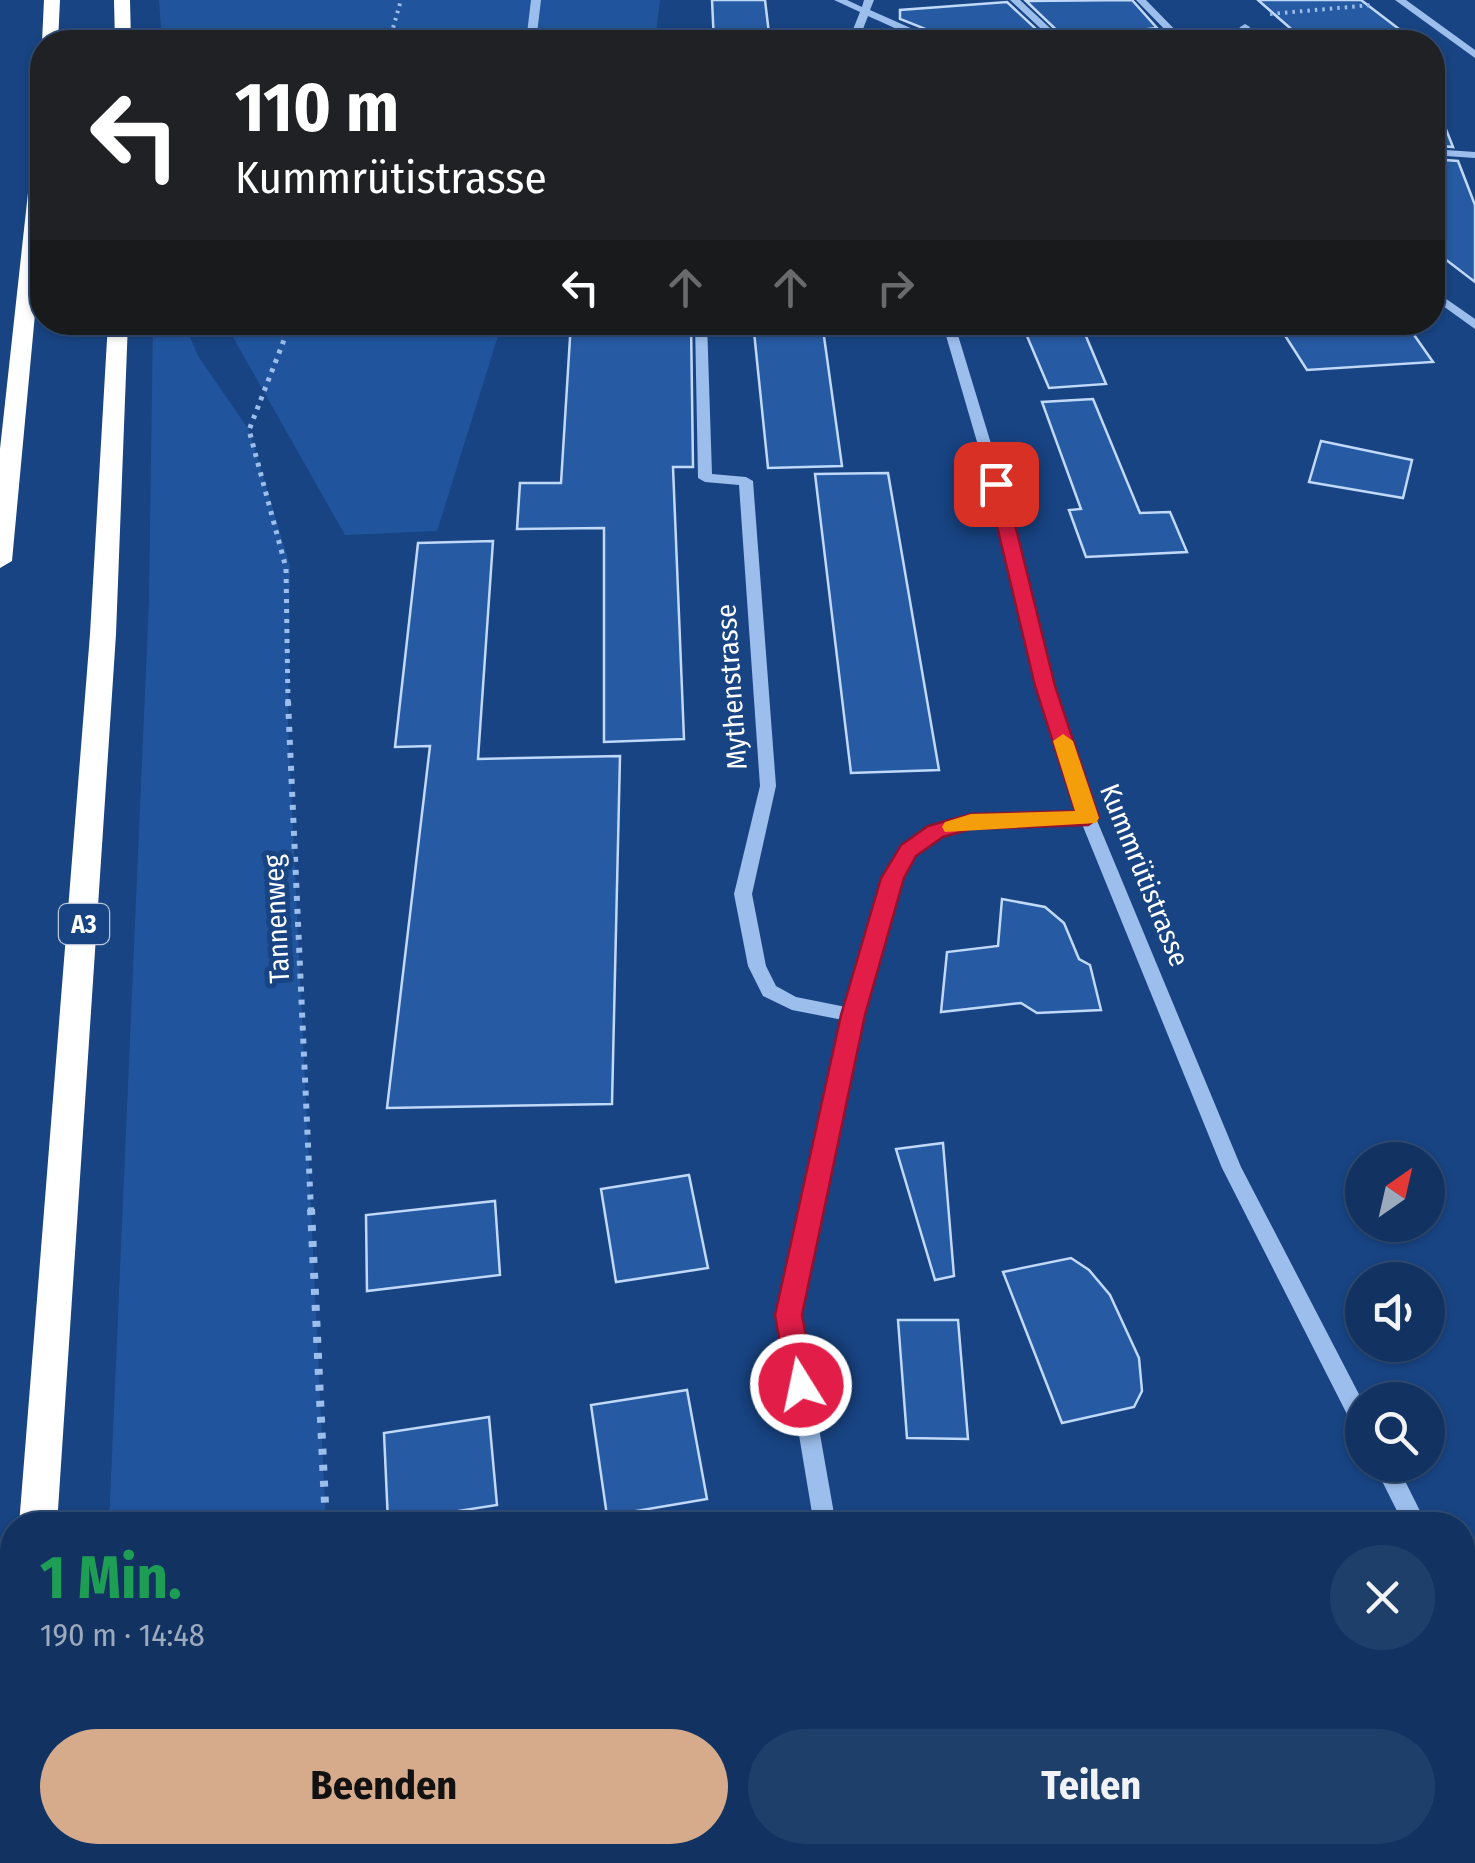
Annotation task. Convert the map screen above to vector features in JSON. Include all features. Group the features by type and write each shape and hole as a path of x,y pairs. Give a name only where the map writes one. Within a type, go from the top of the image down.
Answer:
{"highway":[{"path":"51,30 52,0"},
{"path":"122,0 123,30"},
{"path":"0,561 30,265"},
{"name":"A3","path":"39,1512 104,634 117,335"}],"street":[{"path":"532,30 536,0"},
{"path":"839,0 866,5 922,30"},
{"path":"1015,0 1047,30"},
{"path":"1141,0 1170,30"},
{"path":"1402,1 1441,30"},
{"path":"857,30 866,5"},
{"path":"1445,33 1475,55"},
{"path":"1445,153 1475,155"},
{"path":"1445,302 1475,326"},
{"name":"Mythenstrasse","path":"701,335 706,478 746,481 768,786 744,894 757,966 769,991 792,1002 853,1015"},
{"name":"Kummrütistrasse","path":"952,335 996,484 1045,686 1088,818 1232,1168 1345,1388"},
{"path":"823,1512 789,1315 853,1015 892,878 908,851 935,832 971,822 1088,818"},
{"path":"1394,1482 1409,1512"}],"path":[{"path":"392,30 401,0"},
{"path":"1244,27 1249,16 1402,1"},
{"name":"Tannenweg","path":"286,335 249,430 286,568 288,722 325,1512"}],"shaded area":[{"path":"159,0 660,0 656,30 161,30"},
{"path":"153,335 189,335 198,356 249,430 290,566 288,723 325,1512 110,1512 149,600"},
{"path":"232,335 498,335 437,531 345,535"}],"building":[{"path":"712,0 765,0 769,30 713,30"},
{"path":"1132,0 1157,28 1056,30 1026,1"},
{"path":"1258,0 1361,0 1400,30 1292,30"},
{"path":"1007,2 1037,30 928,30 900,19 900,10"},
{"path":"1445,127 1453,147 1445,146"},
{"path":"1445,160 1458,161 1475,205 1475,282 1445,259"},
{"path":"570,335 691,335 693,467 673,467 684,739 604,742 604,528 517,529 520,483 561,483"},
{"path":"754,335 824,335 842,466 768,468"},
{"path":"1027,335 1085,335 1106,384 1049,388"},
{"path":"1285,335 1414,335 1433,362 1307,370"},
{"path":"1093,399 1140,513 1170,512 1187,552 1086,557 1069,510 1081,509 1042,402"},
{"path":"1321,441 1412,460 1403,498 1309,482"},
{"path":"888,473 939,770 851,773 815,474"},
{"path":"493,541 478,759 620,756 612,1104 387,1108 430,746 395,747 418,543"},
{"path":"1002,899 1045,907 1064,923 1079,959 1090,965 1101,1010 1037,1013 1021,1003 941,1012 947,952 998,946"},
{"path":"943,1143 954,1276 935,1280 896,1149"},
{"path":"689,1175 708,1268 616,1282 601,1189"},
{"path":"495,1201 500,1275 367,1291 366,1215"},
{"path":"1071,1258 1089,1270 1110,1295 1139,1358 1142,1391 1134,1407 1062,1423 1003,1272"},
{"path":"898,1320 958,1320 968,1439 907,1438"},
{"path":"687,1390 707,1499 631,1512 606,1512 591,1405"},
{"path":"489,1417 497,1505 452,1512 388,1512 384,1433"}],"slow traffic":[{"path":"953,827 971,822 1088,818 1063,741"}],"route":[{"path":"801,1385 789,1315 853,1015 892,878 908,851 935,832 971,822 1088,818 1045,686 996,484"}]}
